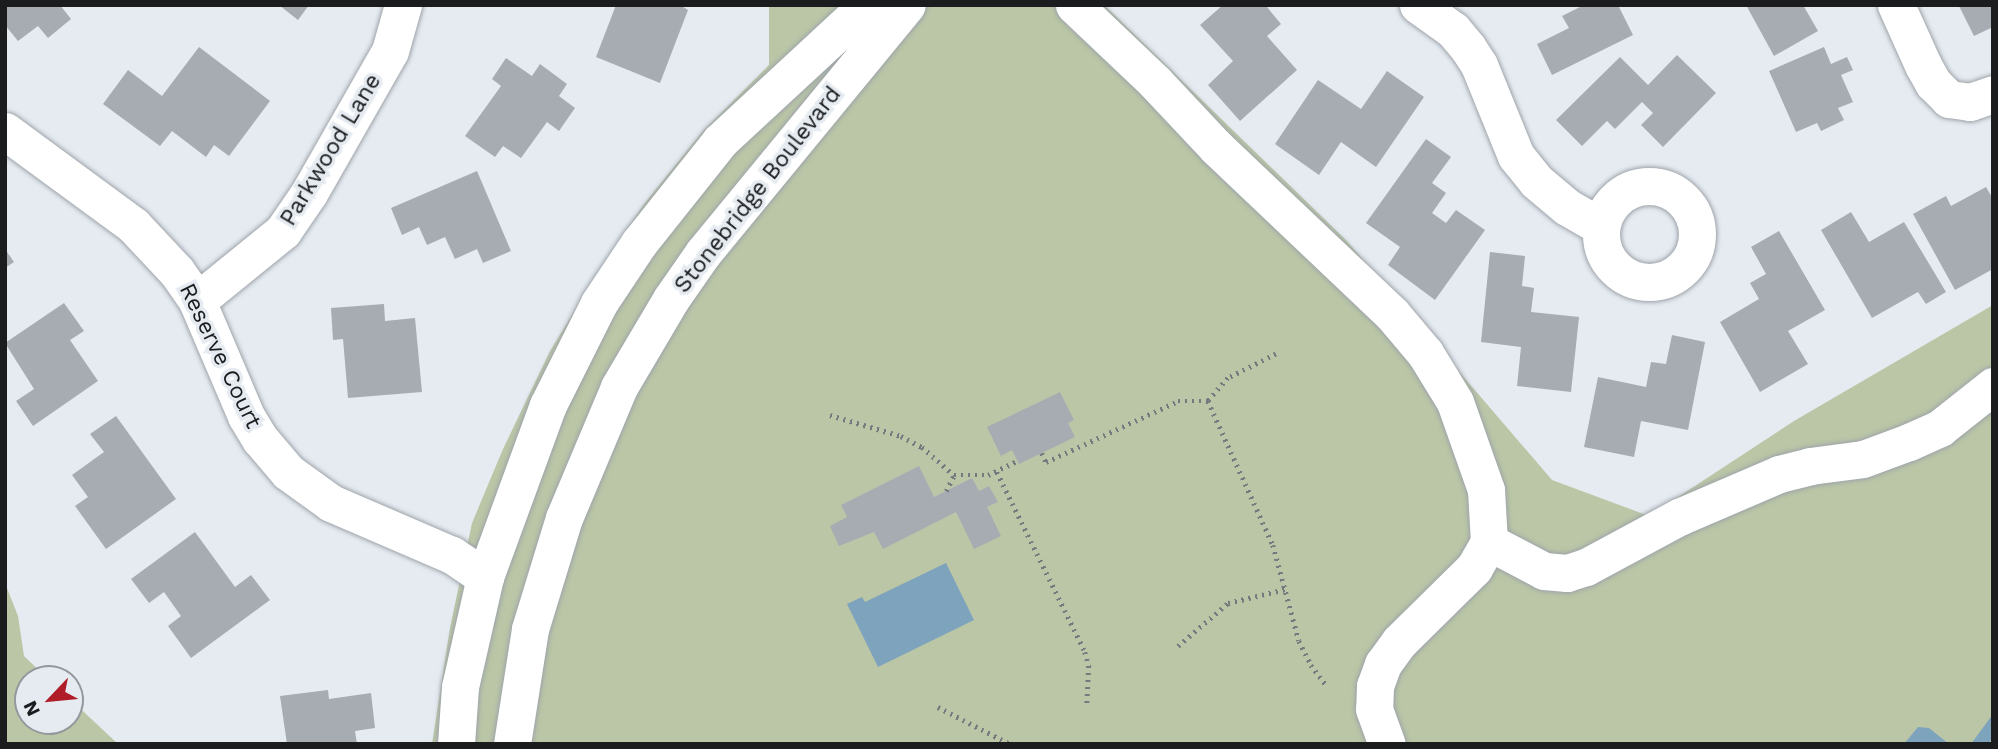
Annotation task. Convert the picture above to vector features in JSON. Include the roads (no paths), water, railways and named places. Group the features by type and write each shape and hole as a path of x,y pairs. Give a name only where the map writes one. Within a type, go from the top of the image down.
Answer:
{"street":[{"name":"Parkwood Lane","path":"197,301 283,231 309,193 390,51 402,5"},
{"name":"Stonebridge Boulevard","path":"456,744 460,687 485,577 548,405 600,303 639,243 720,141 867,5"},
{"name":"Stonebridge Boulevard","path":"512,744 530,629 564,518 620,387 671,299 703,253 907,5"},
{"path":"1074,5 1155,82 1216,147 1392,314 1424,353 1455,402 1474,449 1486,490 1489,542 1474,568 1399,642 1383,664 1375,686 1374,709 1387,744"},
{"path":"1418,5 1453,30 1468,48 1479,65 1516,156 1536,181 1567,206 1600,226"},
{"path":"1896,5 1933,83 1949,99 1970,102 1993,94"},
{"name":"Reserve Court","path":"5,131 133,225 177,272 197,301 246,416 260,439 288,472 331,503 452,555 485,577"},
{"path":"1489,542 1545,571 1567,573 1586,567 1679,517 1779,474 1810,466 1863,459 1909,442 1940,428 1993,386"}],"water":[{"path":"946,563 974,620 878,667 847,604 862,597 865,602"},
{"path":"1993,714 1993,737 1988,744 1971,744"},
{"path":"1918,727 1929,728 1949,744 1904,744"}]}
